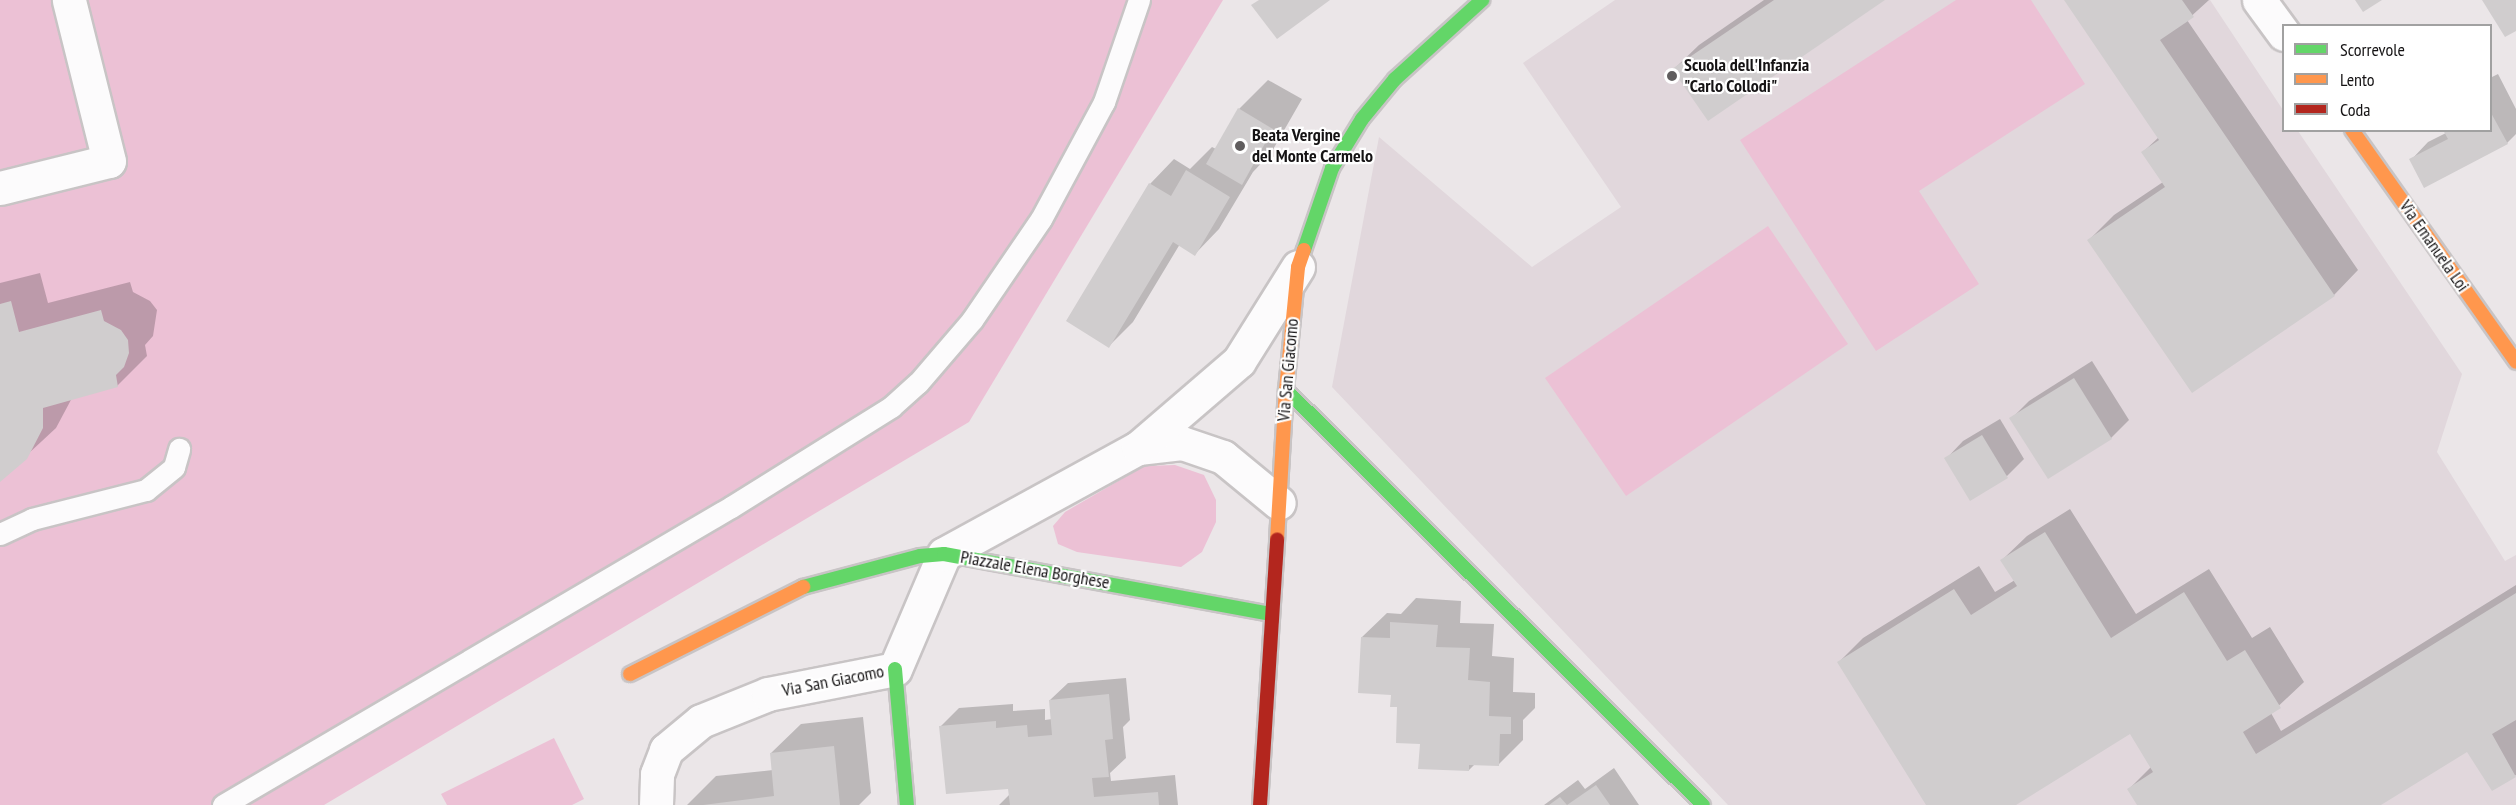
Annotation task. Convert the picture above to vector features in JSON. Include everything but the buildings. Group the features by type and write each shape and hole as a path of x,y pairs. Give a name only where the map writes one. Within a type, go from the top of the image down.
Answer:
{"street":[{"path":"0,188 109,161 69,0"},
{"name":"Via San Giacomo","path":"1260,805 1286,390 1298,267 1332,168 1362,119 1395,80 1482,0"},
{"path":"2259,0 2282,33"},
{"name":"Via Emanuela Loi","path":"2353,132 2516,362"},
{"name":"Piazzale Elena Borghese","path":"945,554 1138,448 1239,362 1298,267"},
{"path":"1286,390 1703,805"},
{"name":"Piazzale Elena Borghese","path":"1138,448 1182,443 1223,457 1279,502"},
{"path":"630,674 815,581 882,562 945,554"},
{"name":"Via San Giacomo","path":"656,805 657,774 666,750 701,722 768,694 895,669 945,554"},
{"name":"Piazzale Elena Borghese","path":"945,554 1272,614"},
{"path":"895,669 907,805"}],"lane":[{"path":"223,805 731,507 891,407 918,382 972,320 1041,219 1104,102 1139,0"},
{"path":"0,534 32,519 146,490 174,467 179,449"}],"shaded area":[{"path":"0,0 1223,0 969,422 324,805 0,805"},
{"path":"1615,0 2210,0 2282,108 2282,132 2299,132 2462,374 2437,452 2505,561 2516,555 2516,805 1728,805 1332,387 1379,137 1532,267 1621,207 1523,63"},
{"path":"1956,0 2031,0 2085,84 1919,191 1979,284 1876,351 1740,140"},
{"path":"1768,226 1848,344 1626,496 1545,378"},
{"path":"1175,465 1204,475 1216,500 1216,522 1202,552 1181,567 1077,552 1058,544 1053,526 1065,512 1144,466"},
{"path":"554,738 584,799 572,805 447,805 441,794"}],"traffic: fast":[{"path":"1304,250 1332,168 1362,119 1395,79 1482,0"},
{"path":"1286,390 1703,805"},
{"path":"803,587 920,556 944,554 1272,614"},
{"path":"895,669 907,805"}],"traffic: slow":[{"path":"2353,132 2516,362"},
{"path":"1277,540 1286,390 1298,267 1304,250"},
{"path":"630,674 803,587"}],"traffic: jam":[{"path":"1260,805 1277,540"}],"place":[{"name":"Scuola dell'Infanzia \"Carlo Collodi\"","path":"1672,76"},
{"name":"Beata Vergine del Monte Carmelo","path":"1240,146"}]}
